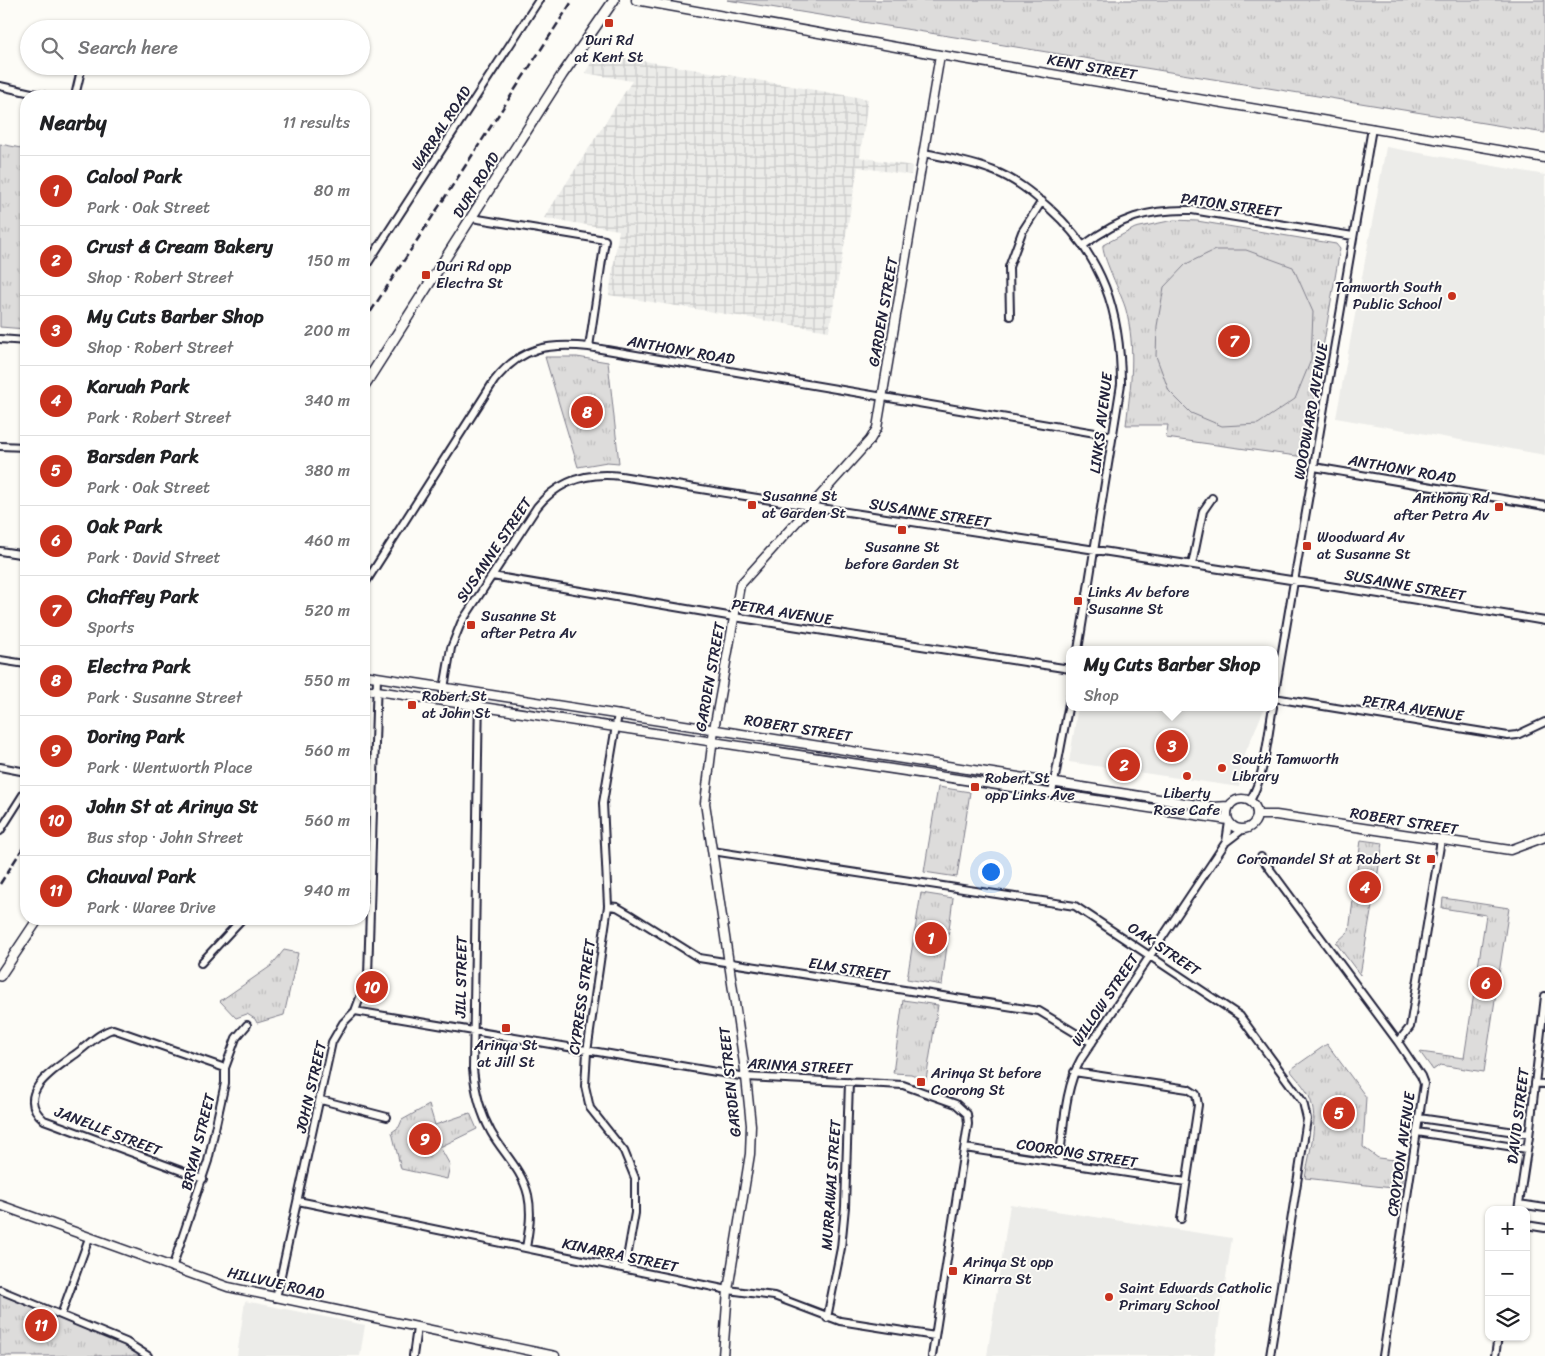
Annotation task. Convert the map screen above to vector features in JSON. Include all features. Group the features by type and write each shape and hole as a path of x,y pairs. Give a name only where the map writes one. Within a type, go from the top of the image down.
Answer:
{"main road":[{"name":"DURI ROAD","path":"370,377 562,75 614,0"},
{"path":"0,976 34,925"}],"street":[{"name":"WARRAL ROAD","path":"370,260 539,0"},
{"name":"KENT STREET","path":"636,0 940,55 1545,158"},
{"name":"GARDEN STREET","path":"723,1356 728,1290 751,1144 751,1125 746,1077 704,795 714,729 742,581 874,434 879,421 940,55"},
{"path":"76,90 80,75"},
{"path":"0,86 20,90"},
{"name":"WOODWARD AVENUE","path":"1278,675 1372,128"},
{"name":"LINKS AVENUE","path":"924,153 995,171 1013,180 1042,201 1084,244 1098,267 1108,293 1120,343 1121,384 1079,646"},
{"path":"1010,316 1009,267 1022,232 1042,201"},
{"name":"PATON STREET","path":"1084,244 1105,229 1124,220 1147,212 1170,209 1192,210 1353,236"},
{"path":"472,218 605,240 589,347"},
{"path":"0,340 20,341"},
{"name":"ANTHONY ROAD","path":"370,576 500,374 520,356 545,346 589,347 1113,436"},
{"path":"0,446 20,447"},
{"name":"ANTHONY ROAD","path":"1314,467 1545,506"},
{"name":"SUSANNE STREET","path":"442,700 451,648 461,623 545,497 581,476 596,474 621,476 808,507 1295,579 1545,621"},
{"path":"1192,564 1202,511 1212,498"},
{"path":"0,551 20,554"},
{"name":"PETRA AVENUE","path":"492,576 734,617 1066,668"},
{"path":"0,660 20,663"},
{"name":"ROBERT STREET","path":"370,676 1206,806 1228,806"},
{"name":"JOHN STREET","path":"276,1298 332,1042 343,1023 355,1011 366,985 369,966 377,677"},
{"name":"ROBERT STREET","path":"370,690 1229,821"},
{"name":"JILL STREET","path":"480,693 472,1031 474,1079 481,1112 491,1132 523,1180 528,1195 530,1224 526,1248"},
{"name":"PETRA AVENUE","path":"1278,699 1508,736 1517,735 1545,722"},
{"path":"1052,793 1068,711"},
{"path":"1250,801 1259,785 1263,769 1272,711"},
{"name":"CYPRESS STREET","path":"618,714 603,803 608,906 587,1052 585,1086 590,1108 624,1151 635,1178 636,1208 625,1269"},
{"path":"0,767 20,771"},
{"path":"0,831 20,799"},
{"path":"1236,800 1250,801 1255,807 1257,814 1254,822 1243,829 1235,827 1229,821 1228,806 1236,800"},
{"name":"ROBERT STREET","path":"1257,814 1276,815 1510,850 1545,837"},
{"name":"WILLOW STREET","path":"1226,842 1229,821"},
{"name":"WILLOW STREET","path":"1059,1162 1074,1072 1226,842 1243,829"},
{"path":"1398,1042 1410,1027 1441,840"},
{"name":"OAK STREET","path":"712,851 1075,906 1240,1016 1298,1095 1306,1110 1305,1129 1270,1356"},
{"name":"CROYDON AVENUE","path":"1261,857 1398,1042 1421,1076 1424,1084 1383,1356"},
{"name":"ELM STREET","path":"608,906 617,907 699,958 1039,1011 1092,1044"},
{"path":"201,963 236,925"},
{"name":"DAVID STREET","path":"1518,1206 1529,1134 1545,996"},
{"name":"ARINYA STREET","path":"355,1011 587,1052 746,1077 903,1086 956,1104 965,1110 969,1119 932,1356"},
{"name":"BRYAN STREET","path":"172,1268 203,1179 225,1083 225,1068 236,1038 247,1025"},
{"name":"JANELLE STREET","path":"203,1179 44,1120 36,1110 34,1094 41,1081 49,1074 100,1036 113,1030 225,1068"},
{"path":"1074,1072 1188,1089 1196,1094 1198,1105 1181,1219"},
{"name":"MURRAWAI STREET","path":"827,1318 841,1248 845,1207 849,1082"},
{"path":"1535,1083 1545,1084"},
{"path":"320,1100 387,1117"},
{"path":"1419,1118 1529,1134"},
{"path":"1417,1132 1527,1149"},
{"name":"COORONG STREET","path":"965,1148 1186,1182"},
{"name":"KINARRA STREET","path":"298,1201 728,1290 774,1296 827,1318 936,1336"},
{"name":"HILLVUE ROAD","path":"0,1205 228,1288 555,1356"},
{"path":"1530,1207 1545,1208"},
{"path":"1530,1225 1545,1228"},
{"path":"61,1315 89,1238"},
{"path":"0,1290 126,1342 148,1356"},
{"path":"412,1356 418,1328"},
{"path":"1495,1356 1497,1341"}],"shaded area":[{"path":"597,53 868,99 860,157 912,166 911,175 858,167 829,331 609,295 619,230 544,218 632,81 585,73"},
{"name":"Tamworth South Public School","path":"1386,147 1545,175 1545,455 1336,418"},
{"path":"1077,711 1263,711 1243,758 1239,787 1069,762"},
{"name":"Saint Edwards Catholic Primary School","path":"1010,1204 1232,1238 1214,1356 987,1356"},
{"path":"245,1301 365,1325 360,1356 237,1356"}],"green space":[{"path":"727,0 1545,0 1545,133"},
{"path":"0,144 20,148 20,329 0,327"},
{"path":"1174,220 1197,221 1336,244 1340,249 1304,457 1166,438 1168,425 1126,425 1131,381 1131,339 1124,303 1105,257 1103,245 1135,228"},
{"path":"1215,250 1246,250 1293,267 1313,312 1311,360 1295,399 1258,424 1222,426 1191,413 1169,391 1156,356 1157,326 1164,287 1186,264"},
{"path":"545,357 577,357 608,362 619,463 607,462 578,467"},
{"path":"938,787 970,792 957,877 924,872"},
{"path":"1361,840 1383,843 1360,975 1336,943 1349,931"},
{"path":"921,893 953,898 942,985 907,979"},
{"path":"1443,898 1509,908 1484,1072 1440,1065 1433,1070 1420,1052 1464,1058 1486,915 1442,908"},
{"path":"284,950 298,953 284,1015 257,1023 255,1019 247,1014 236,1018 220,1001 271,966"},
{"path":"903,1000 938,1005 926,1080 911,1074 893,1073"},
{"path":"1327,1044 1366,1097 1363,1147 1378,1158 1404,1161 1401,1189 1305,1178 1313,1137 1314,1115 1309,1096 1290,1070"},
{"path":"429,1105 435,1125 470,1113 477,1129 440,1147 450,1165 447,1179 401,1169 392,1132 399,1127 402,1120"},
{"path":"0,1291 100,1331 146,1356 0,1356"}],"railway":[{"path":"370,313 573,0"},
{"path":"0,884 20,852"}],"place":[{"name":"Duri Rd at Kent St","path":"609,23"},
{"name":"Duri Rd opp Electra St","path":"426,275"},
{"name":"Tamworth South Public School","path":"1452,296"},
{"name":"Chaffey Park","path":"1234,341"},
{"name":"Electra Park","path":"587,412"},
{"name":"Susanne St at Garden St","path":"752,505"},
{"name":"Anthony Rd after Petra Av","path":"1499,507"},
{"name":"Susanne St before Garden St","path":"902,530"},
{"name":"Woodward Av at Susanne St","path":"1307,546"},
{"name":"Links Av before Susanne St","path":"1078,601"},
{"name":"Susanne St after Petra Av","path":"471,625"},
{"name":"Robert St at John St","path":"412,705"},
{"name":"My Cuts Barber Shop","path":"1172,746"},
{"name":"Crust & Cream Bakery","path":"1124,765"},
{"name":"South Tamworth Library","path":"1222,768"},
{"name":"Liberty Rose Cafe","path":"1187,776"},
{"name":"Robert St opp Links Ave","path":"975,787"},
{"name":"Coromandel St at Robert St","path":"1431,859"},
{"name":"Karuah Park","path":"1365,887"},
{"name":"Calool Park","path":"931,938"},
{"name":"Oak Park","path":"1486,983"},
{"name":"John St at Arinya St","path":"372,987"},
{"name":"Arinya St at Jill St","path":"506,1028"},
{"name":"Arinya St before Coorong St","path":"921,1082"},
{"name":"Barsden Park","path":"1339,1113"},
{"name":"Doring Park","path":"425,1139"},
{"name":"Arinya St opp Kinarra St","path":"953,1271"},
{"name":"Saint Edwards Catholic Primary School","path":"1109,1297"},
{"name":"Chauval Park","path":"41,1325"}]}
